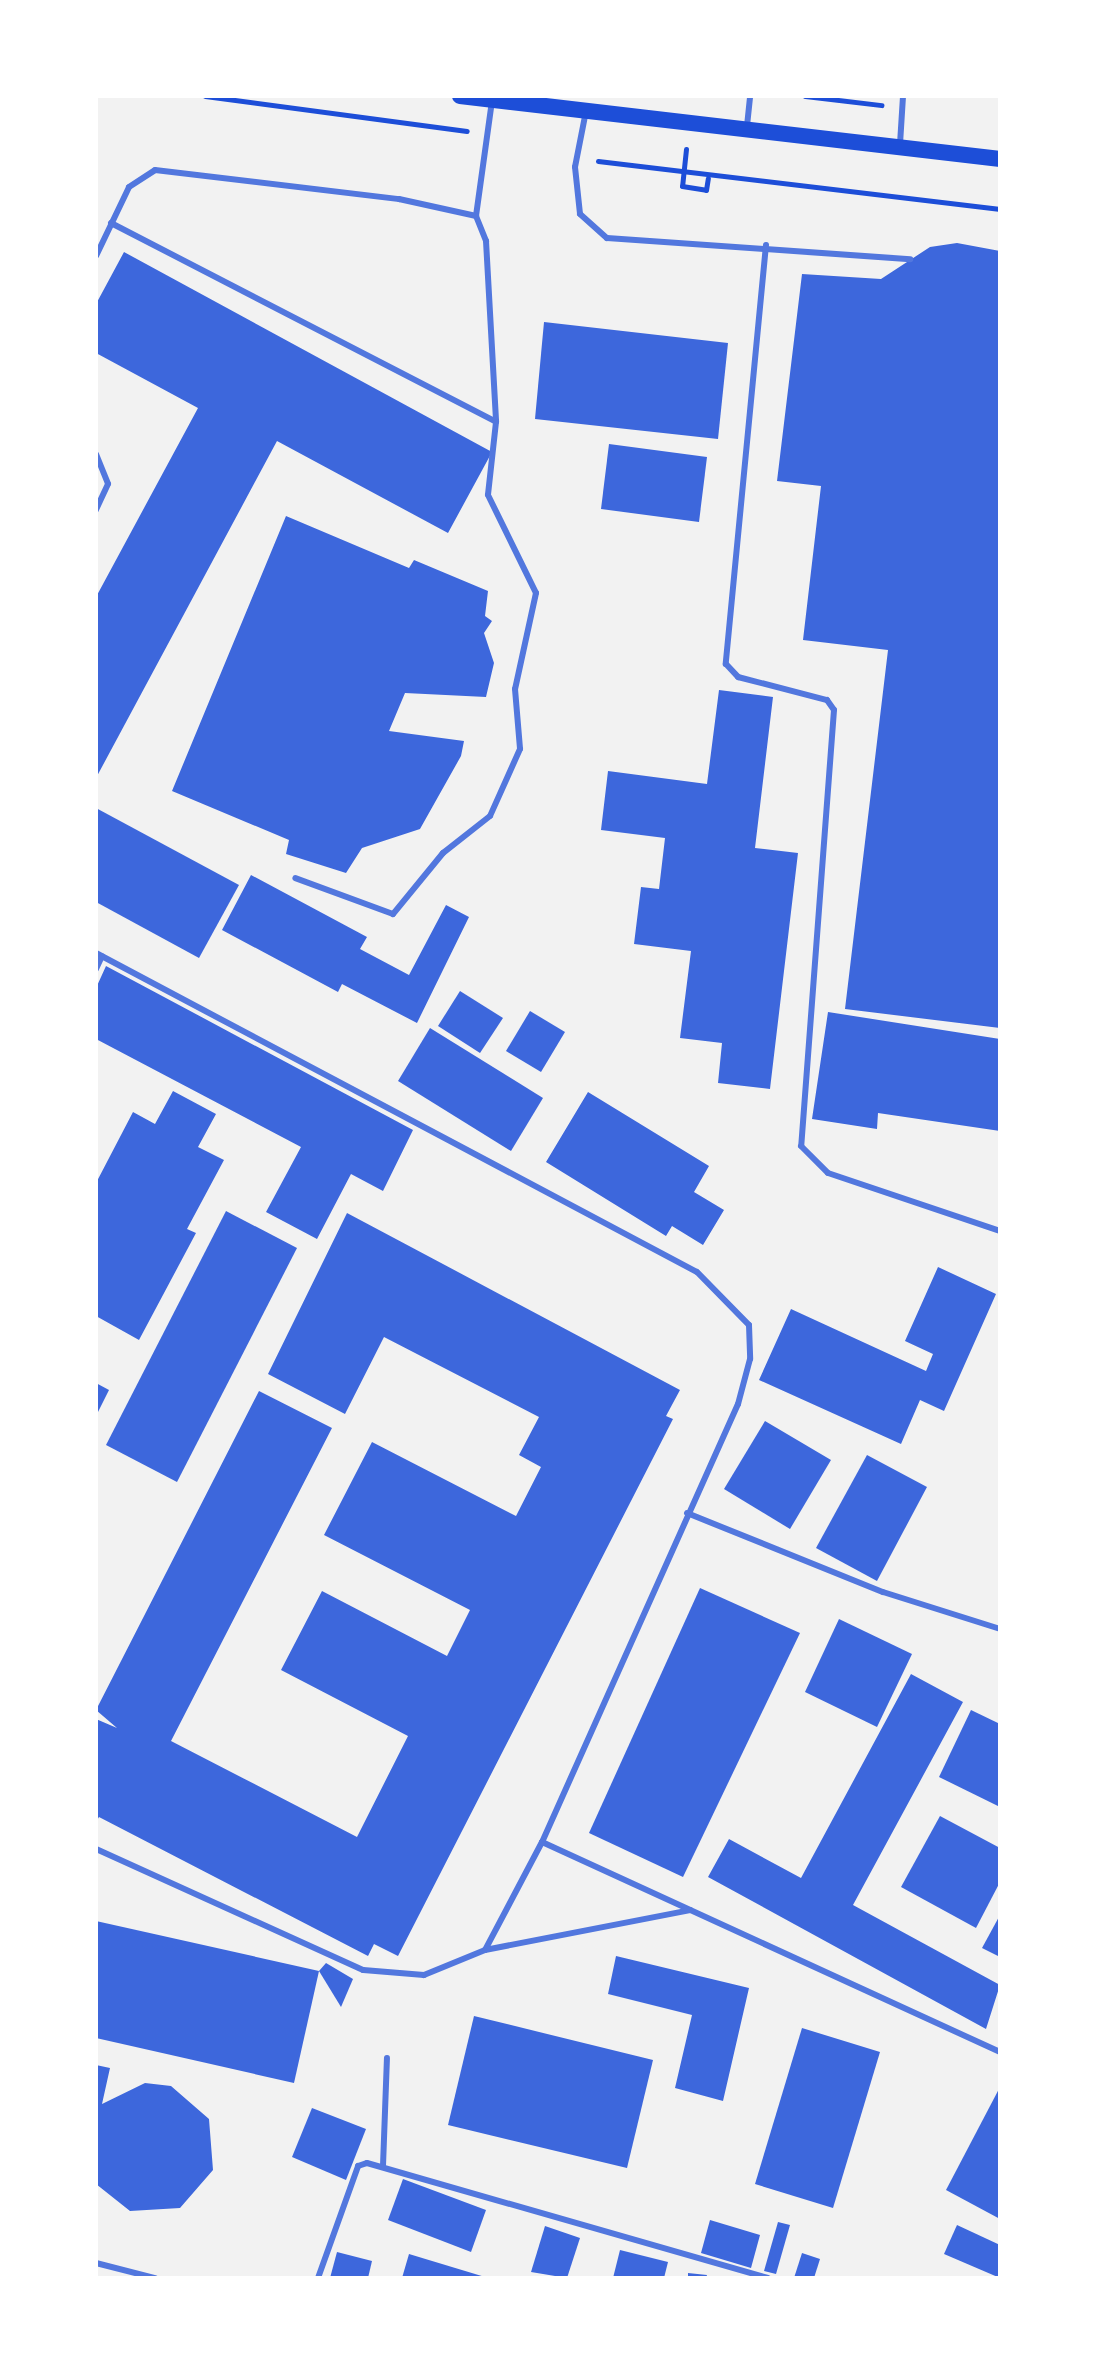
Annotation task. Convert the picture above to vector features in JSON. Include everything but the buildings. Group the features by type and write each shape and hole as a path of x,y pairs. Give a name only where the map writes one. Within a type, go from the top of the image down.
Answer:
{"main road":[{"path":"460,96 899,150 1000,159"}],"lane":[{"path":"747,130 750,96"},
{"path":"899,150 903,96"},
{"path":"295,878 393,914 443,853 490,816 520,749 515,689 536,593 488,495 496,422 491,279 476,216 492,100"},
{"path":"586,111 577,158 580,214 607,238 766,245 910,259"},
{"path":"96,256 129,187 155,170 476,216"},
{"path":"111,223 496,422"},
{"path":"766,245 726,664 738,677 827,700 834,710 801,1146 828,1173 917,1200 1000,1231"},
{"path":"96,454 108,484 96,510"},
{"path":"96,969 99,955 697,1272 726,1297 749,1325 750,1359 687,1513 542,1842 485,1950"},
{"path":"687,1513 883,1592 1000,1629"},
{"path":"542,1842 1000,2052"},
{"path":"96,1849 363,1970 424,1975 485,1950 691,1910"},
{"path":"383,2166 387,2058"},
{"path":"318,2278 358,2166 383,2166 768,2278"},
{"path":"96,2263 155,2278"}],"path":[{"path":"205,96 487,134"},
{"path":"805,96 902,107"},
{"path":"577,158 708,178 1000,209"},
{"path":"682,179 682,186 706,190 708,178"}]}
